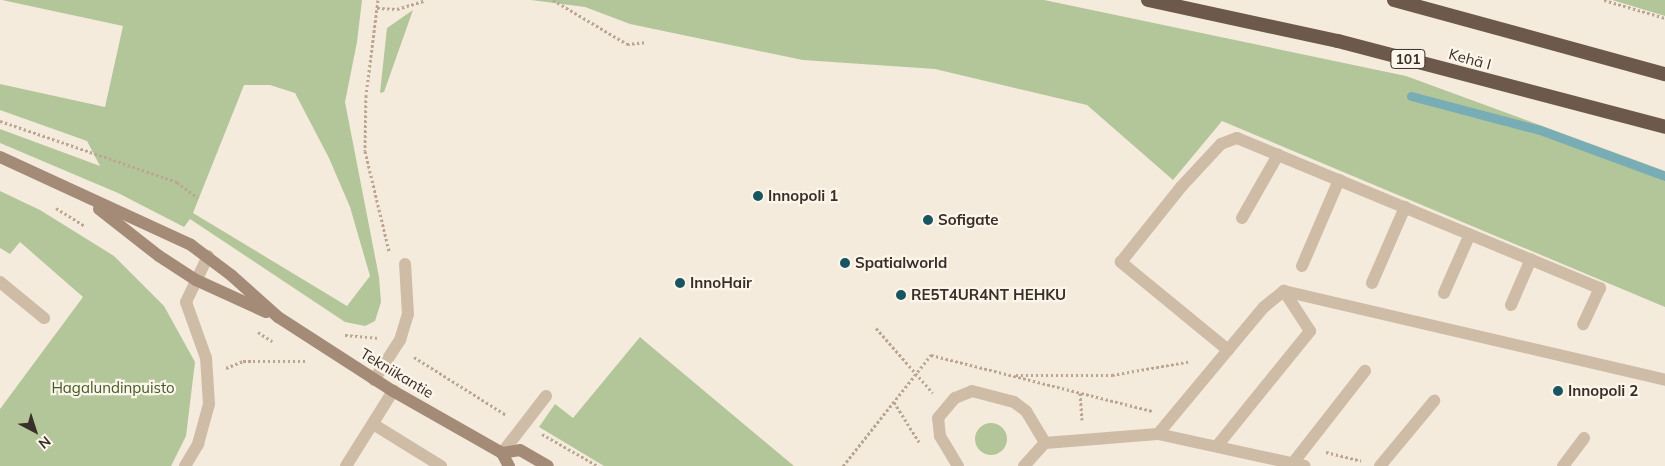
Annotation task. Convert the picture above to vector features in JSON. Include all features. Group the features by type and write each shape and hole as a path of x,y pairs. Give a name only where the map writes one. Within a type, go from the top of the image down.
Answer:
{"highway":[{"name":"Kehä I","path":"1148,0 1338,41 1665,127"},
{"path":"1394,0 1665,74"}],"main road":[{"name":"Tekniikantie","path":"0,157 80,196 160,229 208,256 278,317 374,380 502,453 520,450 548,466"},
{"name":"Tekniikantie","path":"80,196 196,280 278,317"},
{"path":"502,453 509,466"}],"lane":[{"path":"1228,350 1121,262 1182,187 1221,144 1236,138 1600,288 1583,324"},
{"path":"1242,218 1278,155"},
{"path":"1302,266 1339,180"},
{"path":"1372,283 1405,207"},
{"path":"1444,292 1470,234"},
{"path":"185,466 198,444 209,404 209,374 187,310 188,295 208,256"},
{"path":"1511,305 1531,259"},
{"path":"374,380 397,346 408,314 405,264"},
{"path":"0,282 44,318"},
{"path":"1158,434 1264,307 1284,290"},
{"path":"1284,290 1665,380"},
{"path":"1218,446 1310,330 1284,290"},
{"path":"1024,466 1045,443 1158,434 1299,465 1304,447 1365,371"},
{"path":"346,466 393,391"},
{"path":"958,466 940,436 938,418 944,406 972,391 1014,402 1026,411 1045,443"},
{"path":"502,453 546,396"},
{"path":"1381,466 1434,401"},
{"path":"373,424 441,466"},
{"path":"1563,466 1584,438"}],"path":[{"path":"378,0 366,95 365,151 391,260"},
{"path":"377,8 397,9 426,0"},
{"path":"554,0 627,44 647,42"},
{"path":"1604,0 1665,18"},
{"path":"0,121 177,182 198,198"},
{"path":"876,328 944,406"},
{"path":"345,335 383,338 522,425 598,466"},
{"path":"1010,375 1112,375 1144,370 1192,360 1212,336"},
{"path":"842,466 931,355 1174,417"},
{"path":"209,374 243,361 306,361"},
{"path":"894,402 924,450"},
{"path":"1304,447 1381,466"}],"green space":[{"path":"2,0 362,0 357,42 345,102 379,277 381,302 375,321 365,326 345,322 190,219 184,227 118,193 0,143 0,129 100,166 87,141 0,110 0,84 105,107 123,26","holes":["244,85 270,85 295,93 329,158 350,207 370,276 347,306 193,213"]},
{"path":"531,0 1044,0 1406,76 1665,171 1665,307 1222,121 1173,180 1087,105 935,69 803,60 630,24 585,7"},
{"path":"1612,0 1665,0 1665,16"},
{"path":"413,10 384,92 380,93 387,28"},
{"name":"Hagalundinpuisto","path":"0,191 40,210 114,256 164,306 195,362 186,436 171,466 0,466 0,409 83,297 20,242 10,254 0,248"},
{"path":"640,337 794,466 604,466 539,427 555,404 573,418"},
{"path":"991,423 997,424 1002,428 1006,433 1006,445 1002,450 997,454 991,455 985,454 980,450 976,445 975,439 976,433 980,428 985,424"}],"waterway":[{"path":"1411,96 1540,130 1665,176"}],"place":[{"name":"Innopoli 1","path":"758,196"},
{"name":"Sofigate","path":"928,220"},
{"name":"Spatialworld","path":"845,263"},
{"name":"InnoHair","path":"680,283"},
{"name":"RE5T4UR4NT HEHKU","path":"901,295"},
{"name":"Innopoli 2","path":"1558,391"}]}
